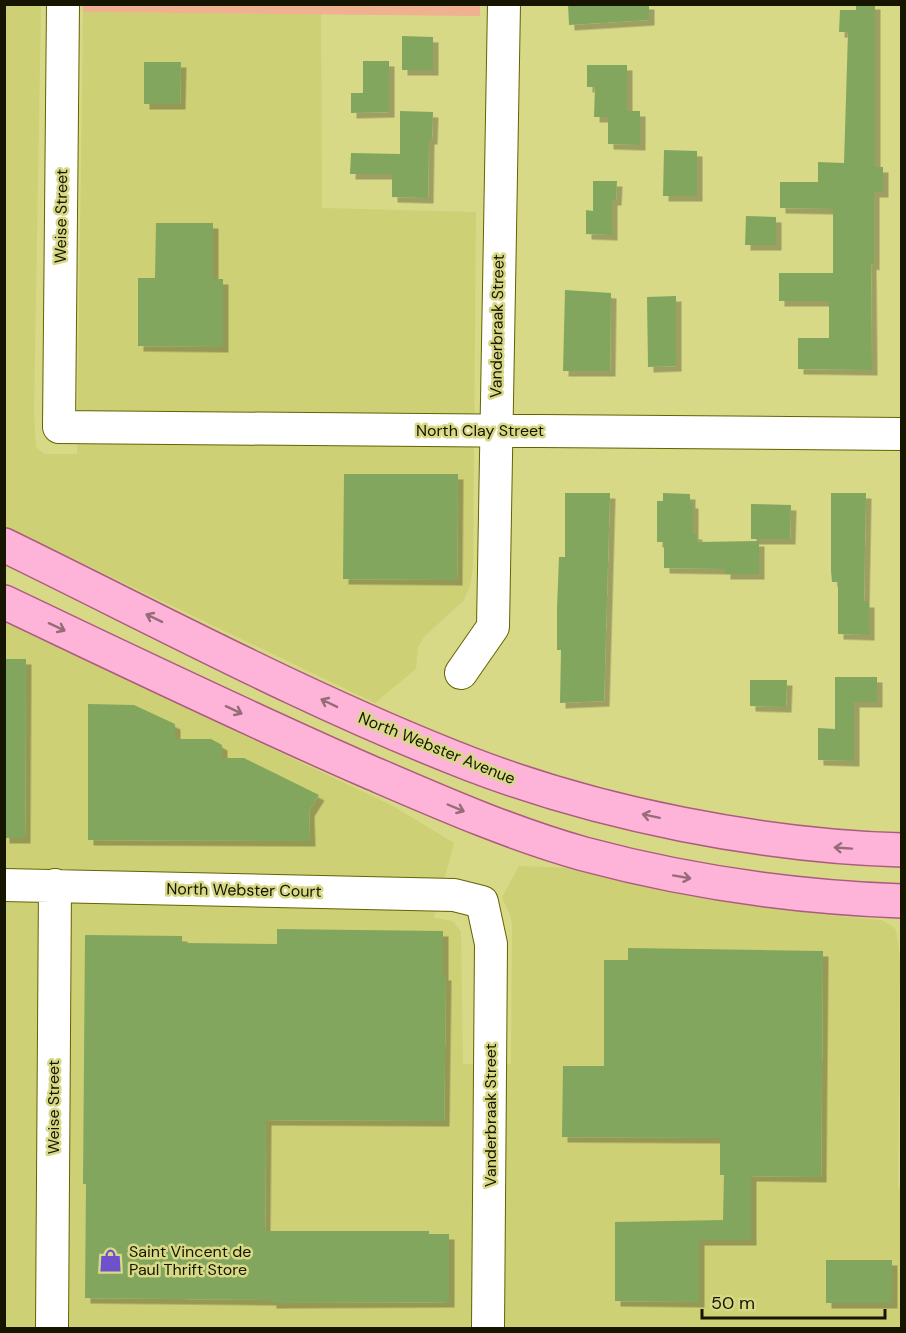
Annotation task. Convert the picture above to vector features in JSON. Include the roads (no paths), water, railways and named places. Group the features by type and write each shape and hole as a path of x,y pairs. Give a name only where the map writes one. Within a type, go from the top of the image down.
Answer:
{"main road":[{"name":"North Webster Avenue","path":"4,545 393,733 512,779 634,813 697,826 798,843 902,850"},
{"path":"4,602 327,753 504,828 584,854 660,873 810,895 902,901"}],"street":[{"name":"Weise Street","path":"59,427 63,4"},
{"name":"Vanderbraak Street","path":"460,673 493,627 504,4"},
{"name":"North Clay Street","path":"59,427 902,434"},
{"name":"North Webster Court","path":"4,885 454,895 482,902"},
{"name":"Weise Street","path":"52,1329 55,885"},
{"name":"Vanderbraak Street","path":"482,902 491,944 488,1329"}],"place":[{"name":"Saint Vincent de Paul Thrift Store","path":"111,1260"}]}
